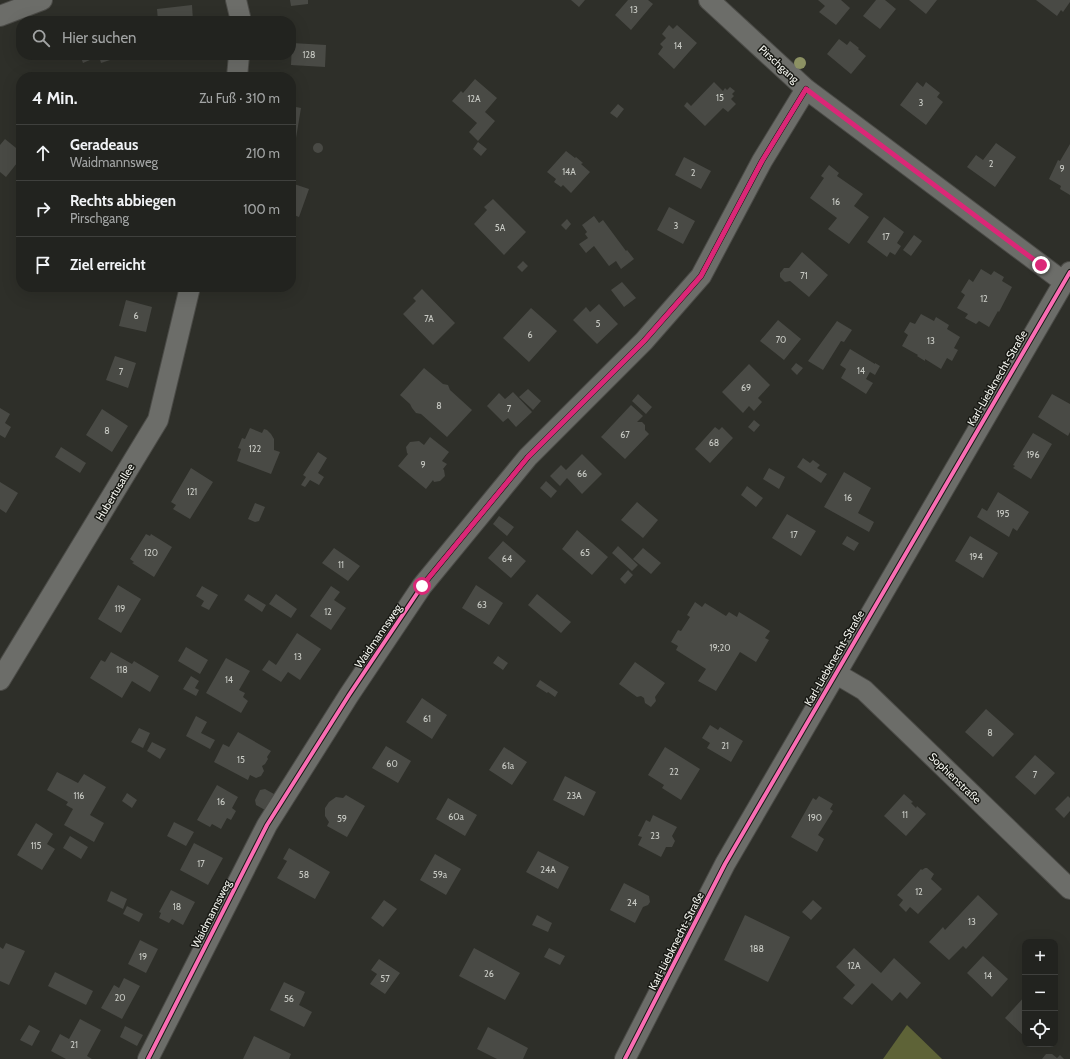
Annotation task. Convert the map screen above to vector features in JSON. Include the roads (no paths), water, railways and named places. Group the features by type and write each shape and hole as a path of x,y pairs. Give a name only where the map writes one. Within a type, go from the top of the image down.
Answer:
{"street":[{"path":"0,16 42,0"},
{"path":"236,0 240,16"},
{"name":"Pirschgang","path":"709,0 806,89 1067,277"},
{"path":"237,72 239,60"},
{"name":"Waidmannsweg","path":"148,1059 267,825 348,696 418,593 528,457 644,341 701,276 762,161 806,89"},
{"name":"Karl-Liebknecht-Straße","path":"625,1059 725,864 1067,277"},
{"name":"Hubertusallee","path":"0,680 158,420 189,292"},
{"name":"Sophienstraße","path":"835,673 864,690 1070,889"}]}
